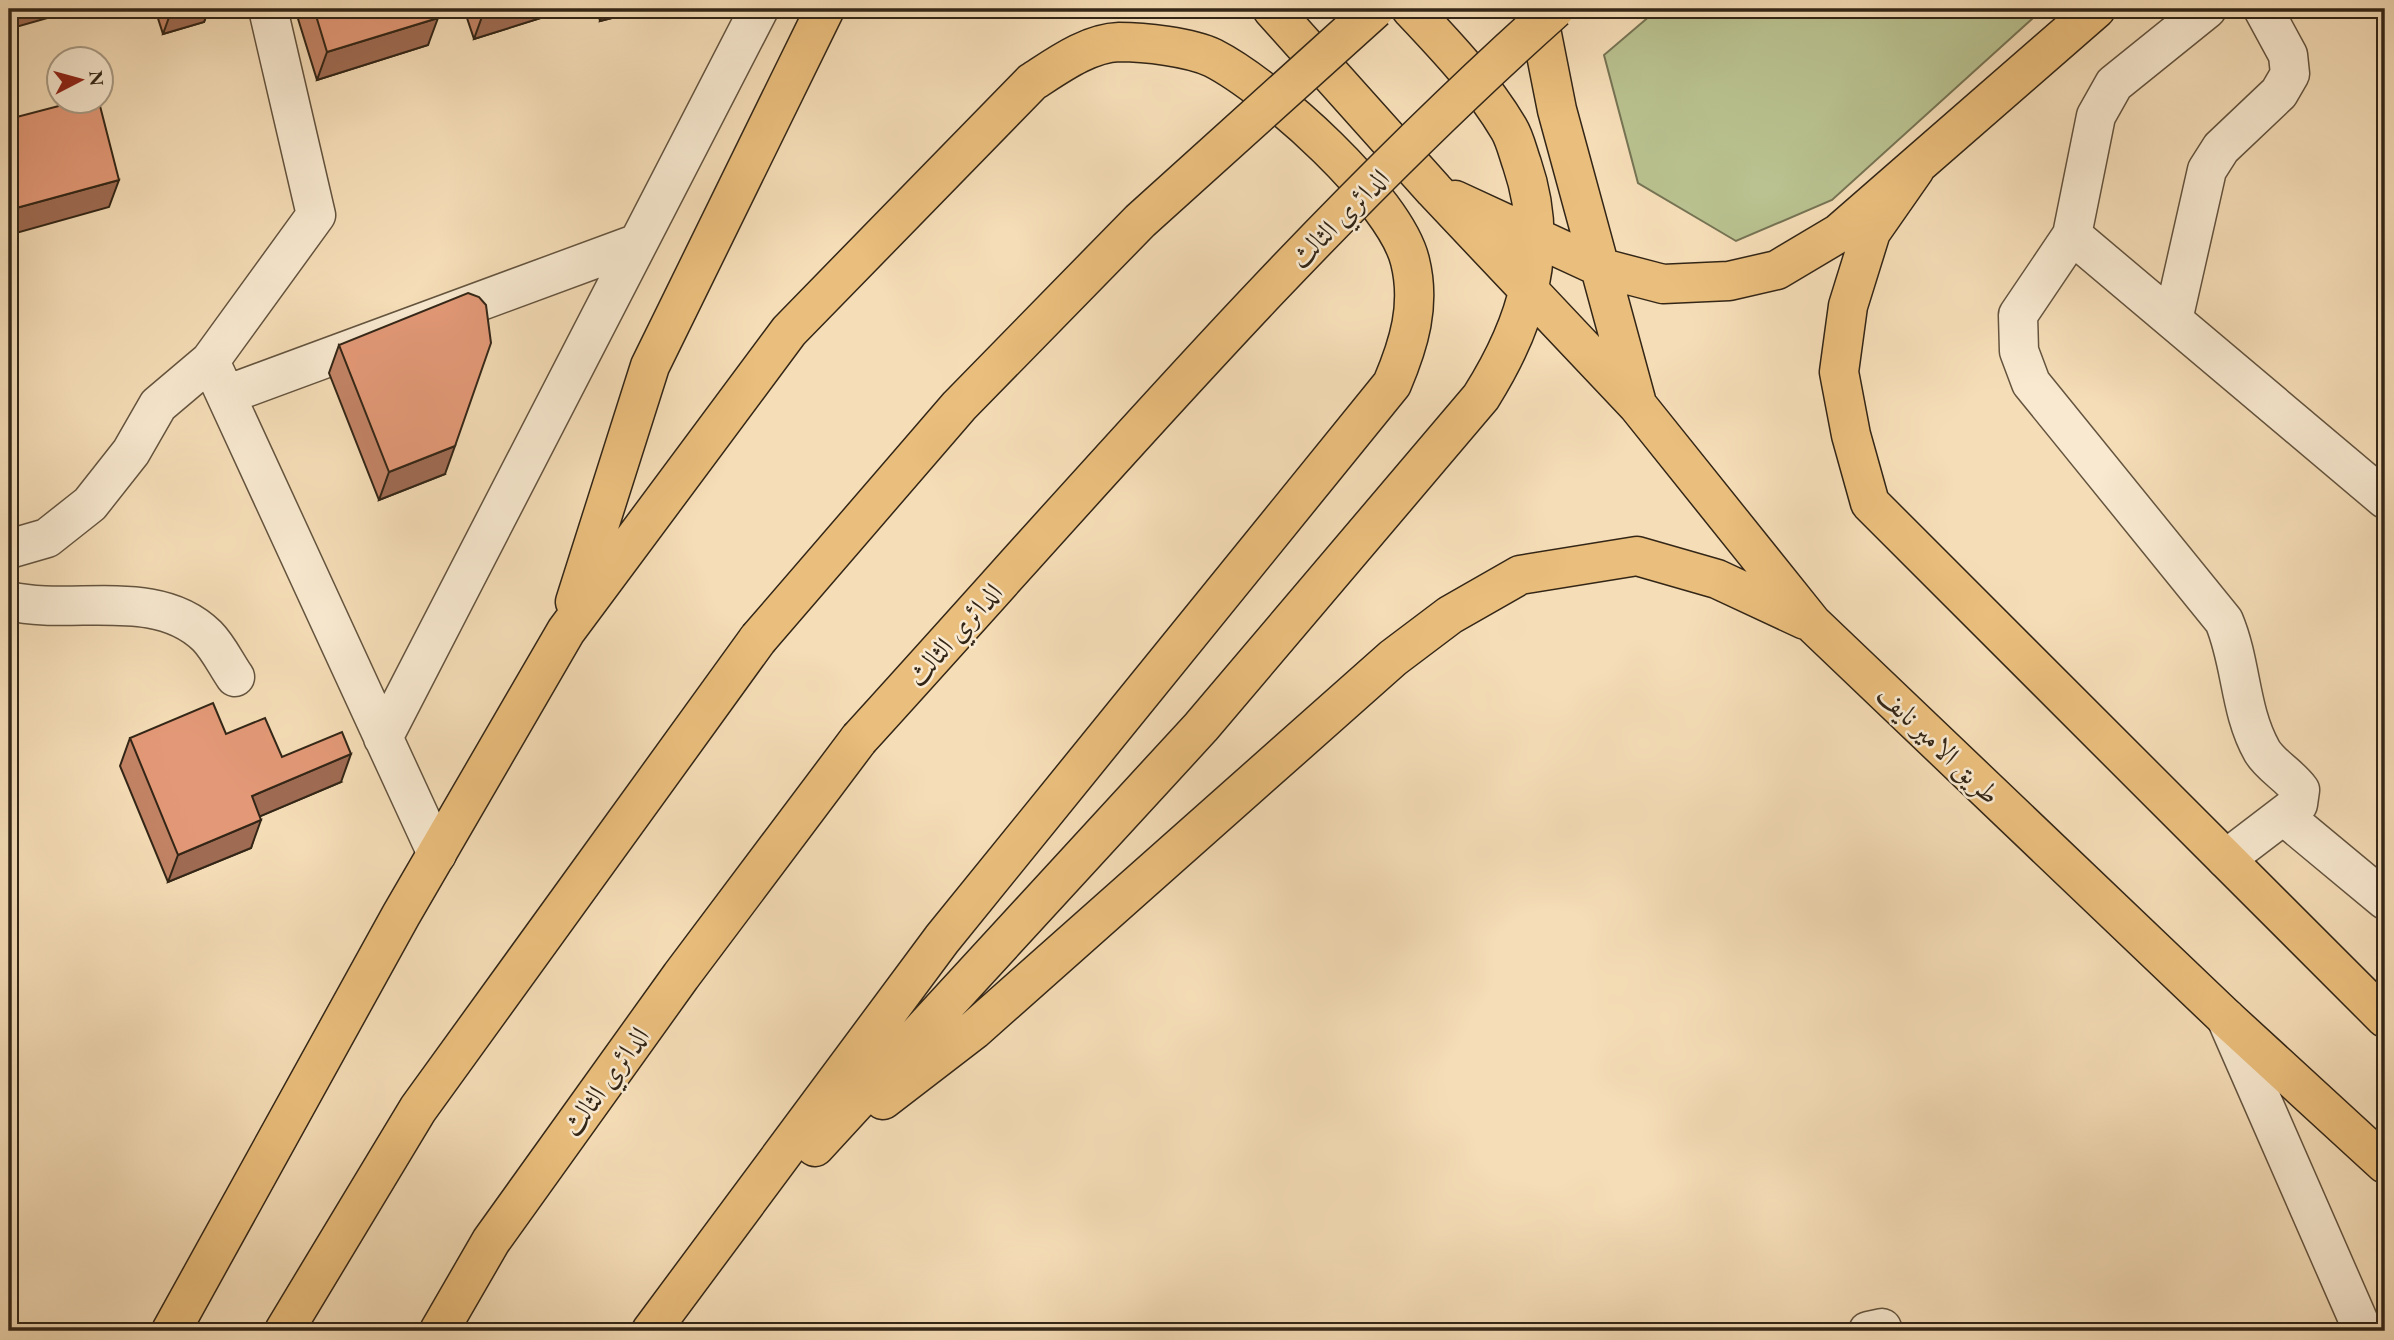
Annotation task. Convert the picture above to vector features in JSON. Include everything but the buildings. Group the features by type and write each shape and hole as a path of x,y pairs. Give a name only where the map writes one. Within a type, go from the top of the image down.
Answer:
{"main road":[{"path":"566,631 650,366 825,9"},
{"name":"طريق الامير نايف","path":"1272,9 1434,190 1531,289 1638,406 1812,623 2226,1018 2385,1164"},
{"path":"284,1331 418,1109 758,639 959,406 1130,230 1375,9"},
{"path":"661,1319 1201,727 1481,397 1504,360 1520,326 1531,289 1535,236 1528,182 1510,130 1458,60 1412,9"},
{"path":"1537,9 1557,110 1638,406"},
{"name":"الدائري الثالث","path":"439,1331 491,1241 681,976 859,740 1262,295 1493,65 1555,9"},
{"path":"1434,190 1602,268 1663,284 1730,281 1777,270 1839,233 1916,169 2096,9"},
{"path":"171,1331 436,854 566,631 789,331 1032,82 1073,56 1116,42 1163,46 1211,57 1249,81 1317,137 1393,222 1410,260 1415,307 1409,345 1391,384 942,939 661,1319"},
{"path":"1916,169 1871,232 1848,306 1839,372 1851,435 1870,503 2385,1018"},
{"path":"796,1168 974,1030 1393,658 1450,615 1520,575 1637,556 1717,579 1812,623"}],"street":[{"path":"9,549 47,538 90,504 131,452 158,405 210,361 316,215 268,9"},
{"path":"383,738 759,9"},
{"path":"2207,9 2114,84 2096,116 2072,235 2018,315 2019,351 2031,383 2224,621 2236,649 2243,707 2264,753 2291,777 2300,790 2298,804 2226,859"},
{"path":"2173,320 2207,170 2221,148 2279,93 2290,74 2288,55 2263,9"},
{"path":"2072,235 2385,499"},
{"path":"226,395 638,243"},
{"path":"210,361 436,854"},
{"path":"9,601 32,607 150,607 180,617 208,636 235,677"},
{"path":"2284,816 2385,900"},
{"path":"2226,1018 2363,1331"},
{"path":"1868,1331 1882,1328 1883,1331"}],"green space":[{"path":"1658,9 2043,9 1832,200 1736,241 1638,183 1604,55"}]}
